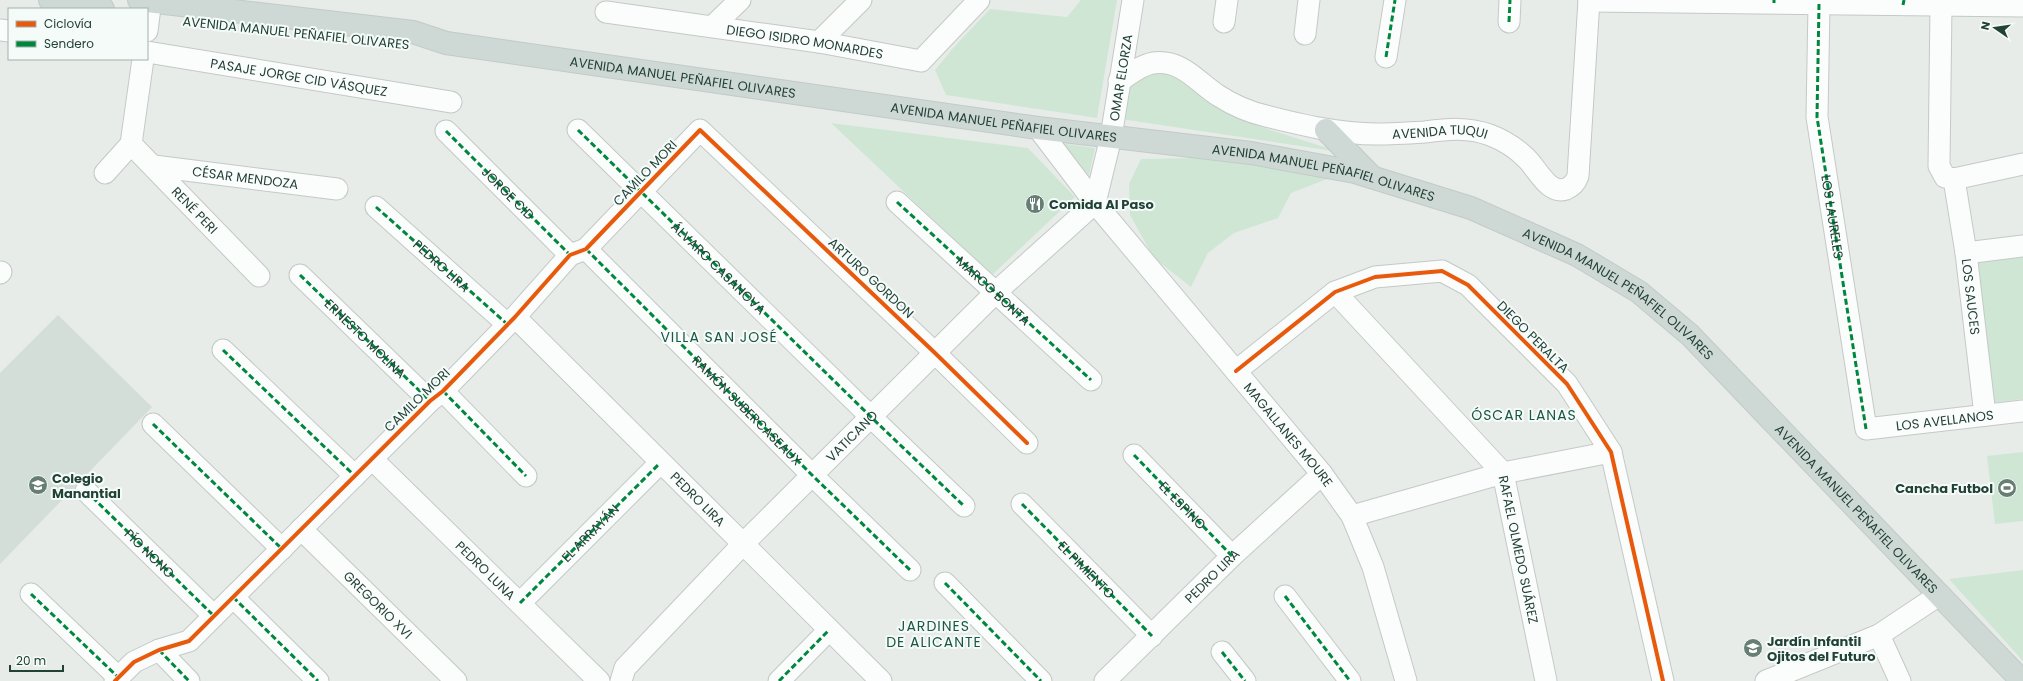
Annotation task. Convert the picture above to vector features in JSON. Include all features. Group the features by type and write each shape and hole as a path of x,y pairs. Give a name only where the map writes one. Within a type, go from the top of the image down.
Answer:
{"main road":[{"path":"50,0 97,8"},
{"name":"AVENIDA MANUEL PEÑAFIEL OLIVARES","path":"148,11 413,32 446,43 1038,128 1251,153 1355,172 1471,208 1577,255 1638,292 1690,335 2022,681"},
{"path":"1326,130 1372,177"}],"street":[{"path":"713,26 740,0"},
{"path":"819,42 861,0"},
{"name":"DIEGO ISIDRO MONARDES","path":"612,6 713,26 819,42 921,61 979,0"},
{"name":"OMAR ELORZA","path":"1095,203 1111,137 1133,0"},
{"path":"1224,22 1227,0"},
{"path":"1305,34 1310,0"},
{"path":"1386,57 1394,0"},
{"path":"1509,22 1510,0"},
{"path":"1589,0 1774,2 1819,4 1904,2 1940,5 2023,6"},
{"name":"AVENIDA TUQUI","path":"1119,81 1144,66 1153,63 1172,64 1190,71 1218,95 1243,109 1326,130 1393,133 1453,128 1484,133 1499,139 1526,157 1551,187 1557,189 1568,188 1576,181 1578,176 1589,0"},
{"name":"LOS LAURELES","path":"1819,4 1817,117 1866,429"},
{"name":"LOS SAUCES","path":"1940,5 1938,166 1950,178 1966,253 1985,415"},
{"name":"PASAJE JORGE CID VÁSQUEZ","path":"148,52 451,102"},
{"path":"105,173 131,144 143,60"},
{"name":"MAGALLANES MOURE","path":"1038,128 1095,203 1322,474 1352,516 1373,567 1406,681"},
{"name":"ÁLVARO CASANOVA","path":"578,130 964,506"},
{"name":"CAMILO MORI","path":"117,679 134,662 159,650 189,641 437,396 578,252 641,192 700,130"},
{"name":"ARTURO GORDON","path":"700,130 935,353 1027,443"},
{"name":"JORGE CID","path":"446,131 578,252"},
{"name":"RENÉ PERI","path":"131,144 259,276"},
{"path":"1950,178 2023,164"},
{"name":"CÉSAR MENDOZA","path":"154,166 337,189"},
{"name":"MARCO BONTA","path":"897,202 1091,380"},
{"name":"VATICANO","path":"621,681 625,668 743,544 996,292 1095,203"},
{"name":"PEDRO LIRA","path":"376,206 511,321 660,463 881,681"},
{"path":"1966,253 2023,246"},
{"name":"RAMÓN SUBERCASEAUX","path":"578,252 910,570"},
{"name":"DIEGO PERALTA","path":"1236,371 1335,292 1375,277 1442,271 1468,285 1567,384 1611,452 1663,681"},
{"name":"ERNESTO MOLINA","path":"300,276 526,476"},
{"name":"RAFAEL OLMEDO SUÁREZ","path":"1335,292 1503,472 1546,681"},
{"path":"223,350 355,476"},
{"name":"LOS AVELLANOS","path":"1866,429 2023,411"},
{"path":"153,424 282,549"},
{"path":"1352,516 1503,472 1611,452"},
{"name":"EL ESPINO","path":"1134,454 1232,556"},
{"name":"PEDRO LUNA","path":"372,459 599,681"},
{"name":"EL ARRAYÁN","path":"520,603 660,463"},
{"name":"PEDRO LIRA","path":"1105,681 1232,556 1322,474"},
{"name":"PÍO NONO","path":"86,492 214,616"},
{"name":"EL PIMIENTO","path":"1022,504 1152,636"},
{"name":"GREGORIO XVI","path":"301,529 456,681"},
{"path":"945,584 1041,681"},
{"path":"31,594 117,679"},
{"path":"1776,679 1879,635 1939,595"},
{"path":"1285,596 1350,681"},
{"path":"233,597 318,681"},
{"path":"779,681 829,630"},
{"path":"1879,635 1900,681"},
{"path":"159,650 189,681"},
{"path":"1222,652 1245,681"}],"shaded area":[{"name":"Colegio Manantial","path":"58,315 152,407 0,564 0,373"}],"green space":[{"path":"1081,0 1117,0 1097,118 946,95 935,70 954,47 990,9 1067,17"},
{"path":"1151,73 1177,75 1230,114 1249,123 1340,152 1121,119 1130,87"},
{"path":"831,123 1028,148 1075,197 992,275"},
{"path":"1059,143 1095,148 1089,175"},
{"path":"1193,158 1251,164 1327,179 1291,193 1278,218 1234,233 1208,253 1191,287 1154,258 1130,215 1129,184 1141,159"},
{"path":"2023,249 2023,399 1990,403 1974,256"},
{"name":"Cancha Futbol","path":"2023,452 2023,521 1995,524 1987,456"},
{"path":"2023,570 2023,661 1949,579"}],"marked path":[{"path":"1386,57 1395,0"},
{"path":"1509,22 1510,0"},
{"path":"1903,5 1904,0"},
{"path":"1819,4 1817,117 1866,429"},
{"path":"578,130 964,506"},
{"path":"446,131 570,255"},
{"path":"897,202 1091,380"},
{"path":"376,207 507,324"},
{"path":"586,249 812,475 910,570"},
{"path":"300,275 430,401"},
{"path":"223,350 355,476"},
{"path":"443,391 526,476"},
{"path":"153,424 282,549"},
{"path":"1134,455 1232,556"},
{"path":"520,603 660,463"},
{"path":"86,491 214,616"},
{"path":"1022,504 1152,636"},
{"path":"945,583 1041,681"},
{"path":"31,594 119,678"},
{"path":"1285,596 1350,681"},
{"path":"233,597 318,681"},
{"path":"779,681 829,630"},
{"path":"159,650 189,681"},
{"path":"1222,652 1245,681"}],"cycle path":[{"path":"115,681 134,662 159,650 189,641 430,401 443,391 515,317 570,255 586,249 700,130 935,353 1027,443"},
{"path":"1236,371 1335,292 1375,277 1442,271 1468,285 1567,384 1611,452 1663,681"}],"place":[{"name":"Comida Al Paso","path":"1035,204"},
{"name":"Colegio Manantial","path":"38,485"},
{"name":"Cancha Futbol","path":"2007,488"},
{"name":"Jardín Infantil Ojitos del Futuro","path":"1753,648"}],"district":[{"name":"VILLA SAN JOSÉ","path":"719,337"},
{"name":"ÓSCAR LANAS","path":"1524,415"},
{"name":"JARDINES DE ALICANTE","path":"934,634"}]}
